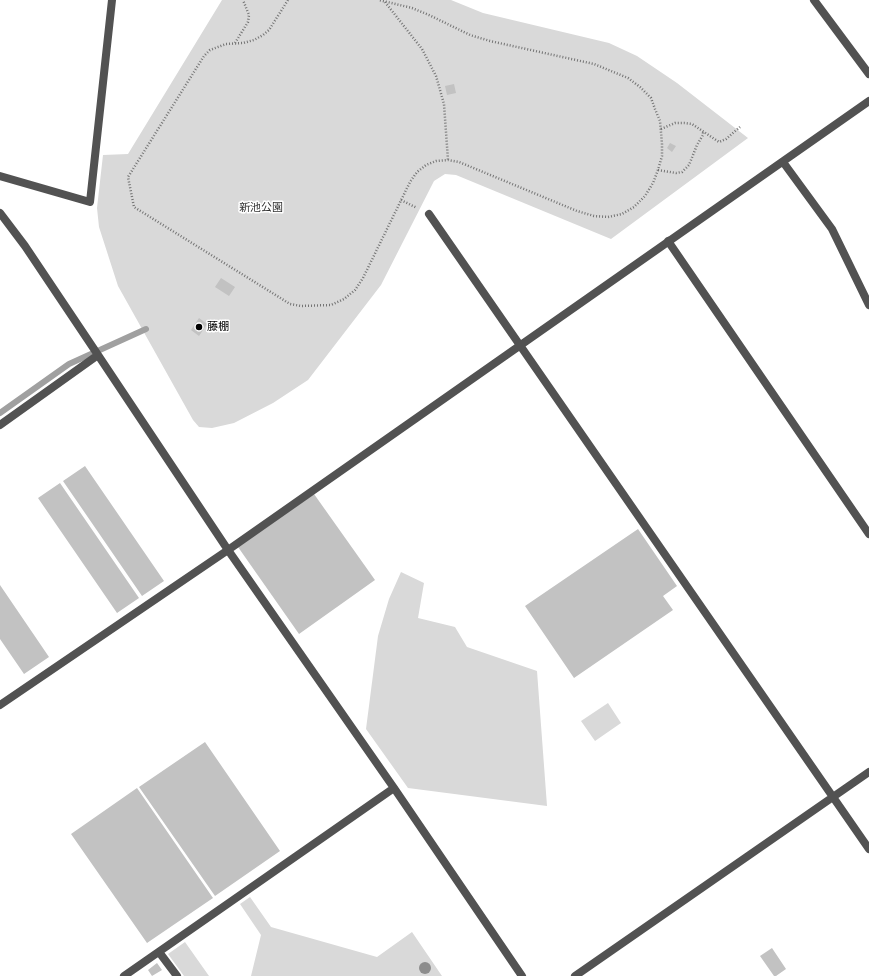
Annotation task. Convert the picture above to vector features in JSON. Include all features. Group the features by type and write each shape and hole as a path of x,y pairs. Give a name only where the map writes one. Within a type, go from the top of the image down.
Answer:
{"street":[{"path":"0,176 90,202 112,0"},
{"path":"814,0 869,74"},
{"path":"0,705 228,550 869,101"},
{"path":"783,162 832,229 869,305"},
{"path":"0,213 24,246 228,550 394,788 522,976"},
{"path":"429,214 869,849"},
{"path":"668,242 869,534"},
{"path":"0,425 98,356"},
{"path":"575,976 869,772"},
{"path":"124,976 394,788"},
{"path":"159,952 177,976"}],"path":[{"path":"235,43 248,22 249,14 243,0"},
{"path":"288,0 269,30 263,35 254,40 243,43 218,46 210,50 204,56 128,177 134,207 290,304 301,306 331,304 344,299 355,290 363,278 410,182 417,172 426,165 436,161 448,160 459,162 577,211 594,216 608,217 622,214 634,207 645,196 653,183 662,156 660,121 651,98 628,78 594,64 490,42 470,35 412,8 379,0"},
{"path":"384,0 422,49 436,76 444,104 448,160"},
{"path":"661,129 675,123 692,124 719,142 726,139 740,128"},
{"path":"658,170 676,173 682,172 689,165 697,145 704,135 703,130"},
{"path":"401,200 410,204"}],"green space":[{"name":"新池公園","path":"222,0 451,0 483,13 609,43 637,56 677,83 748,138 611,239 456,175 445,174 434,181 381,285 308,380 273,403 234,423 212,428 199,427 193,420 118,286 99,227 97,208 103,155 128,154"},
{"path":"401,572 424,583 418,618 455,627 467,647 537,671 547,806 408,788 366,729 378,636 389,599"},
{"path":"608,703 621,723 595,741 581,721"},
{"path":"250,897 271,927 377,957 412,932 442,976 251,976 261,935 240,904"},
{"path":"185,942 209,976 184,976 168,954"}],"building":[{"path":"454,84 456,93 447,95 445,86"},
{"path":"670,143 676,146 672,152 667,148"},
{"path":"221,278 235,287 229,296 215,287"},
{"name":"藤棚","path":"199,318 207,324 199,336 191,330"},
{"path":"85,466 164,581 142,596 63,481"},
{"path":"60,483 139,598 117,613 38,498"},
{"path":"314,494 375,580 299,634 238,547"},
{"path":"638,529 677,586 663,596 673,610 574,678 525,606"},
{"path":"0,585 49,657 24,674 0,639"},
{"path":"205,742 280,851 215,896 139,787"},
{"path":"137,788 213,898 147,943 71,834"},
{"path":"772,948 786,969 776,976 774,976 760,956"},
{"path":"157,963 162,970 152,976 148,970"}],"waterway":[{"path":"0,413 69,364 146,329"}],"place":[{"name":"藤棚","path":"199,327"}]}
